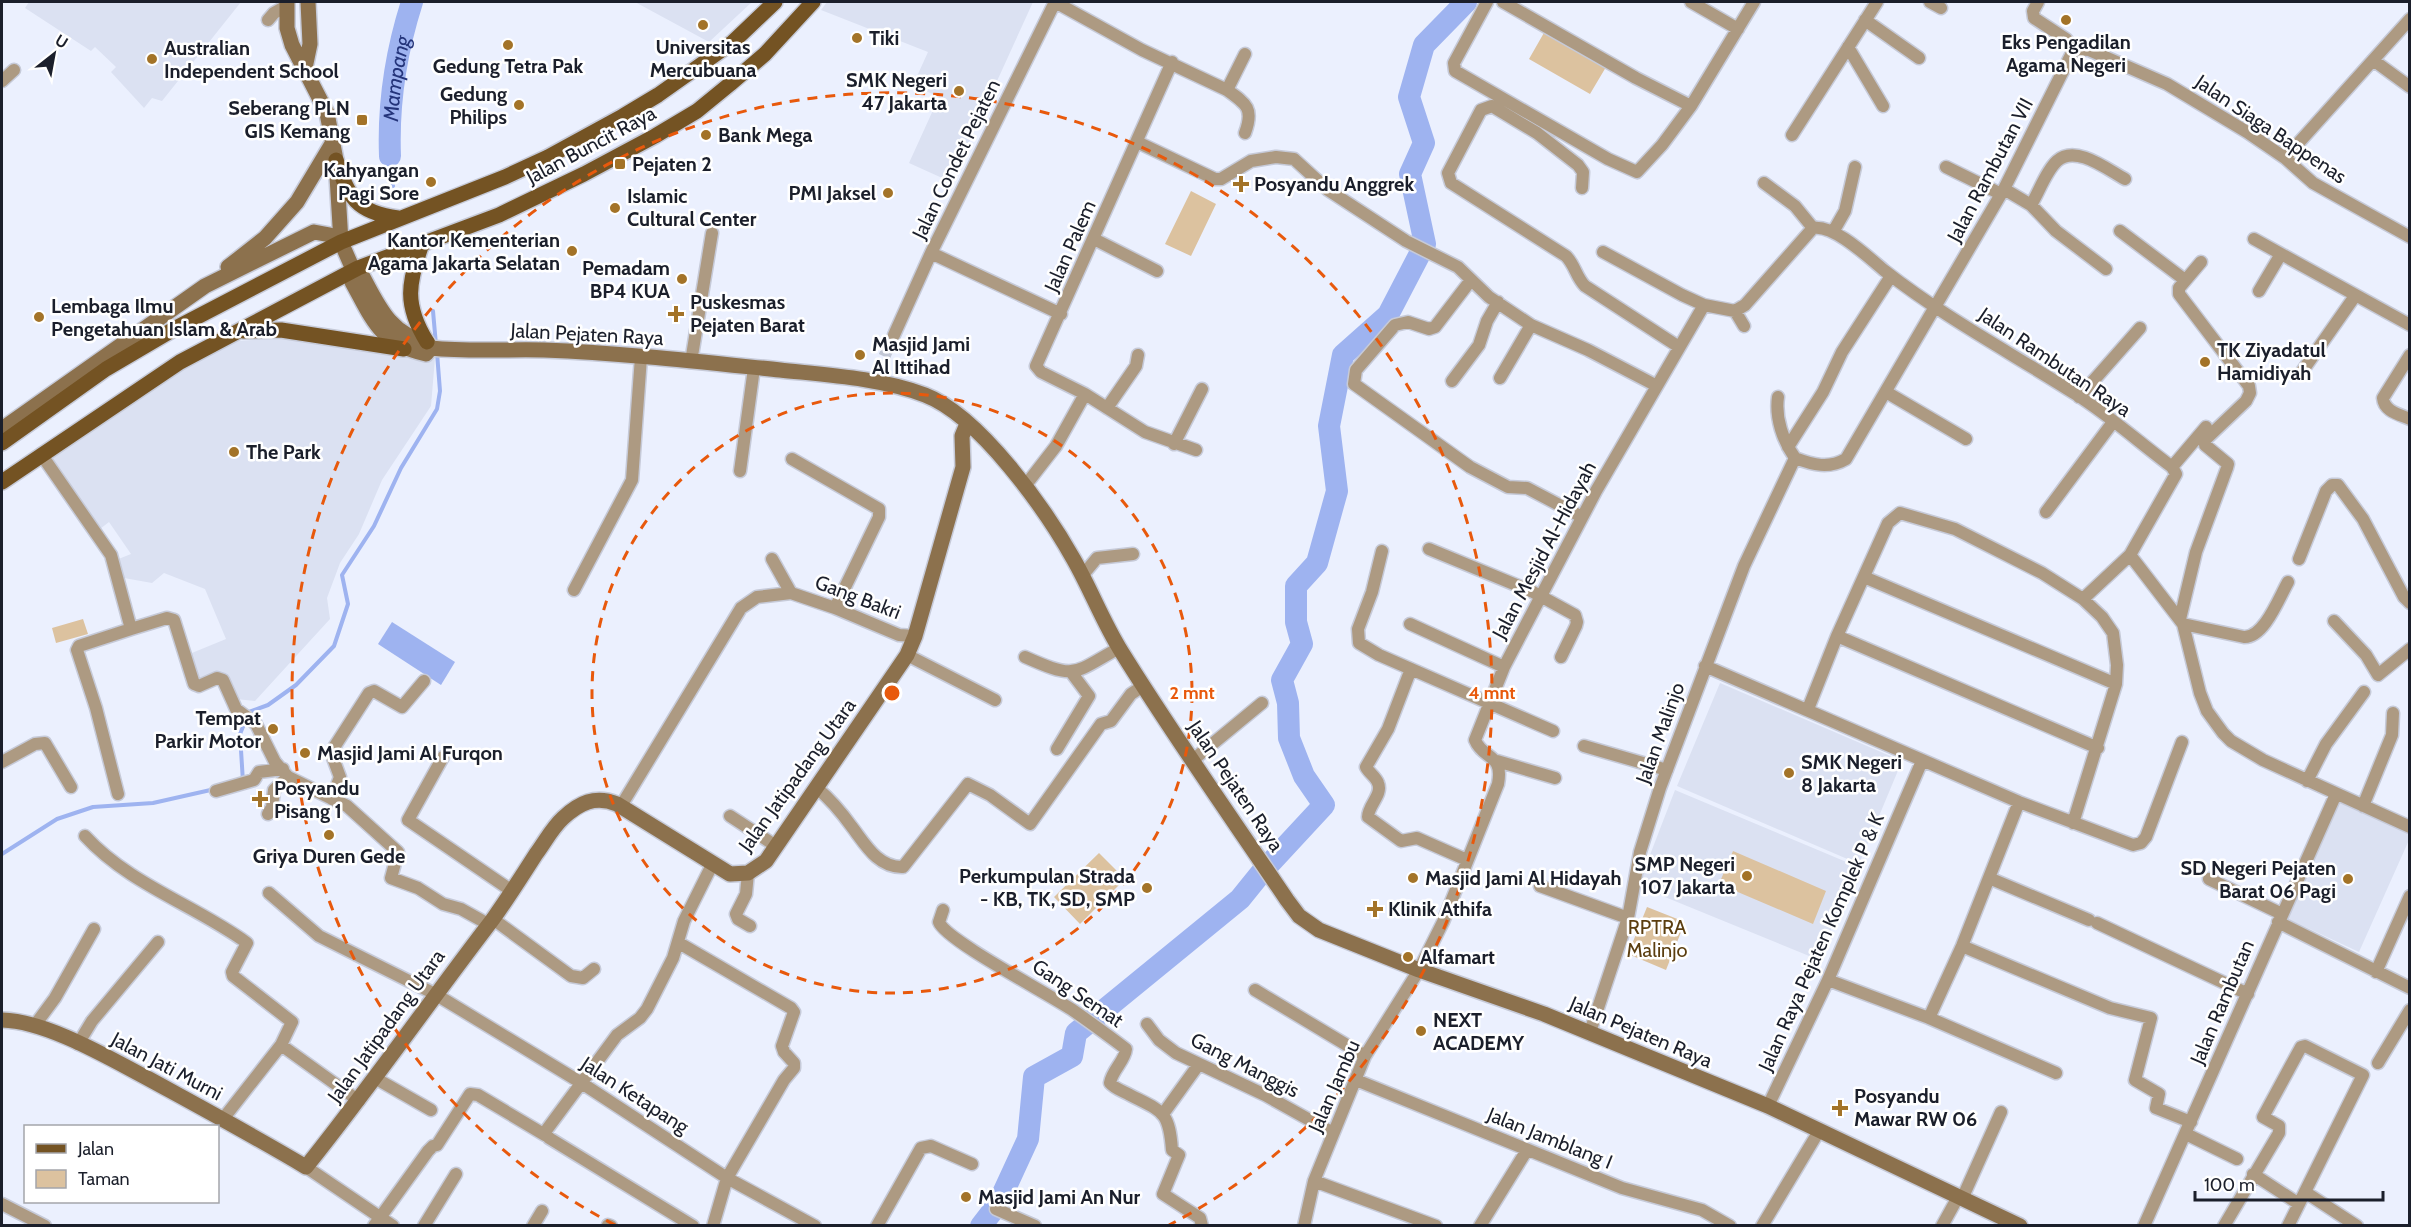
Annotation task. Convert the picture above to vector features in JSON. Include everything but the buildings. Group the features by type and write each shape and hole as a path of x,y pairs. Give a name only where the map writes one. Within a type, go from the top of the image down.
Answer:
{"main road":[{"name":"Jalan Buncit Raya","path":"2,443 144,345 341,242 445,202 548,157 658,95 733,42 775,2"},
{"name":"Jalan Buncit Raya","path":"2,482 180,362 354,272 499,215 550,192 640,145 697,111 765,54 813,2"},
{"path":"336,160 345,184 359,206 378,216 400,219"},
{"path":"426,242 414,265 411,297 414,319 429,345"},
{"path":"240,331 281,330 404,349"}],"street":[{"path":"305,68 309,44 308,2"},
{"path":"1055,2 1142,50 1172,62 1227,90 1238,98 1248,111 1250,118 1245,133"},
{"name":"Jalan Condet Pejaten","path":"894,335 931,254 1055,2"},
{"path":"1487,2 1454,63 1455,71 1608,159 1639,172 1691,106 1754,2"},
{"path":"1503,2 1636,78 1691,106"},
{"path":"1692,2 1738,29"},
{"path":"1792,135 1877,2"},
{"path":"2038,2 2033,11 2034,18 2066,39 2074,50"},
{"path":"287,3 287,28 292,45 327,113 336,160 341,242 354,272 352,282 377,327 404,349"},
{"path":"268,20 287,3"},
{"path":"1865,20 1919,58"},
{"path":"2285,158 2409,20"},
{"path":"1848,47 1883,106"},
{"name":"Jalan Siaga Bappenas","path":"2074,50 2089,50 2167,84 2247,132 2285,158 2313,183 2409,237"},
{"name":"Jalan Rambutan VII","path":"1795,458 1824,466 1836,465 1846,459 1937,307 2002,191 2074,50"},
{"path":"1227,90 1245,54"},
{"path":"2373,60 2409,87"},
{"name":"Jalan Palem","path":"931,254 1061,314 1172,62"},
{"path":"2,81 14,70"},
{"path":"1582,188 1582,172 1578,165 1537,133 1492,106 1481,110 1448,173 1451,183 1566,256 1579,280 1585,286 1679,347"},
{"path":"2,429 205,286 271,231 297,202 333,142"},
{"path":"1137,142 1215,179 1221,179 1251,161 1276,157 1290,158 1298,162 1329,190 1406,241 1458,267 1498,302 1532,325 1588,350 1657,386"},
{"path":"2031,205 2057,161 2069,154 2088,159 2125,179"},
{"path":"1604,252 1682,296 1704,305 1735,311 1744,305 1813,228 1818,227 1833,232 1845,211 1855,167"},
{"path":"1946,167 2031,205 2056,231 2106,270"},
{"path":"1764,183 1795,206 1813,228"},
{"path":"2120,231 2185,280"},
{"path":"205,286 314,232 330,235 341,242"},
{"name":"Jalan Rambutan Raya","path":"1833,232 1937,307 2079,397 2172,467"},
{"path":"691,362 712,233"},
{"path":"1094,239 1157,271"},
{"path":"2254,239 2409,325"},
{"path":"2259,291 2281,254"},
{"path":"2182,622 2196,552 2228,464 2205,445 2205,440 2246,400 2250,393 2249,386 2178,294 2179,288 2201,262"},
{"name":"Jalan Pejaten Raya","path":"354,272 363,277 390,324 406,335 429,345 455,350 545,350 641,357 875,378 924,395 952,410 987,443 1025,486 1068,551 1119,648 1143,686 1274,881 1299,916 1308,924 1419,970 1590,1032 1768,1106 2020,1226"},
{"path":"1788,447 1823,392 1842,352 1891,276"},
{"path":"1471,280 1435,327 1429,329 1408,321 1395,325 1356,369 1353,384 1470,467 1508,487 1527,488 1582,517"},
{"path":"2301,373 2355,296"},
{"path":"1452,381 1479,345 1487,321 1498,302"},
{"name":"Jalan Mesjid Al-Hidayah","path":"1497,761 1475,742 1504,667 1582,517 1704,305"},
{"path":"1735,311 1744,326"},
{"path":"1061,314 1038,359 1036,368 1085,394 1145,432 1174,444 1197,450"},
{"path":"1500,378 1532,325"},
{"path":"2079,397 2140,327"},
{"name":"Jalan Pejaten Raya","path":"404,349 426,354 429,345"},
{"path":"1107,408 1136,366 1138,355"},
{"path":"2409,355 2383,398 2389,410 2409,419"},
{"path":"574,590 632,480 641,357"},
{"path":"740,471 754,368"},
{"path":"1174,444 1202,389"},
{"path":"1886,392 1966,439"},
{"path":"1025,486 1056,446 1085,394"},
{"path":"1778,397 1778,419 1788,447 1795,458"},
{"path":"2083,599 2130,555 2172,483 2176,474 2172,467 2215,417"},
{"path":"2046,512 2113,422"},
{"name":"Jalan Jatipadang Utara","path":"306,1167 359,1101 435,994 491,922 552,831 573,809 589,800 597,799 621,806 712,865 730,874 748,873 766,861 907,655 915,636 963,467 962,436 967,424"},
{"name":"Jalan Jatipadang Utara","path":"963,467 972,455 987,443"},
{"path":"41,454 111,555 131,629"},
{"name":"Jalan Malinjo","path":"1590,1032 1628,918 1640,852 1667,770 1744,566 1795,458"},
{"path":"792,459 879,509 879,517 835,608"},
{"path":"2299,559 2326,491 2332,485 2338,485 2363,519 2409,603"},
{"path":"1808,709 1837,636 1888,523 1900,513 1955,529 2042,573 2083,599 2102,617 2113,633 2117,665 2116,684 2073,823"},
{"path":"1429,549 1541,596 1571,612 1576,618 1576,626 1561,657"},
{"path":"1382,550 1379,569 1361,616 1359,643 1367,649 1488,704 1553,731"},
{"path":"1082,576 1097,558 1133,554"},
{"path":"2130,555 2182,622 2200,693 2214,722 2232,741 2307,781 2409,827"},
{"name":"Gang Bakri","path":"772,559 791,592 898,635 915,636"},
{"path":"1864,577 2116,684"},
{"path":"2182,622 2244,637 2253,636 2263,626 2288,582"},
{"path":"621,806 741,608 756,597 791,592"},
{"path":"118,794 96,708 77,651 79,646 167,618 172,619 194,684 199,686 217,678 223,680 236,709 256,724 275,762 285,773 347,806 398,852 391,878 417,888 443,904 491,922 572,976 583,978 594,969"},
{"path":"2334,621 2366,655 2378,675 2409,649"},
{"path":"1410,624 1504,667"},
{"path":"1837,636 2098,748"},
{"path":"1025,657 1057,671 1071,672 1085,668 1119,648"},
{"path":"907,655 995,700"},
{"path":"1705,666 2019,802 2129,844 2141,843 2146,837 2182,742"},
{"path":"1411,669 1388,729 1366,766 1379,784 1378,793 1368,812 1368,817 1401,841 1417,838 1467,860"},
{"path":"1057,749 1089,696 1071,672"},
{"path":"332,799 340,777 333,758 334,747 369,693 374,692 402,708 424,681"},
{"path":"817,788 852,826 874,856 891,865 903,867 968,784 990,795 1030,824 1101,724 1111,721 1131,694 1143,686"},
{"path":"2307,781 2326,744 2364,692"},
{"path":"1193,760 1262,703"},
{"path":"2359,805 2392,735 2393,713"},
{"path":"2359,805 2385,732"},
{"path":"2,762 35,744 45,743 71,787"},
{"path":"1584,746 1667,770"},
{"path":"443,757 408,820 512,891"},
{"path":"1419,970 1443,922 1498,784 1497,761"},
{"path":"1497,761 1555,778"},
{"name":"Jalan Raya Pejaten Komplek P & K","path":"1768,1106 1828,980 1922,761"},
{"path":"216,791 254,780 259,771 285,773"},
{"path":"268,814 272,807 274,790 285,773"},
{"name":"Jalan Rambutan","path":"2144,1226 2336,794"},
{"path":"1929,1018 1962,946 2019,802"},
{"path":"730,816 776,846"},
{"path":"85,837 98,851 127,874 182,902 248,944 232,975 292,1022 281,1045 224,1119"},
{"path":"545,1135 580,1082 617,1035 640,1018 646,1009 673,958 684,921 712,865"},
{"path":"748,873 746,894 736,914 738,919 750,926"},
{"path":"1989,878 2093,922 2248,994"},
{"path":"2209,879 2409,988"},
{"path":"1540,886 1628,918"},
{"name":"Jalan Ketapang","path":"269,893 319,936 435,994 580,1082 727,1178 815,1226"},
{"path":"2376,972 2409,896"},
{"name":"Gang Semat","path":"943,910 939,922 947,932 1074,1011 1127,1050 1111,1077 1110,1084 1163,1114"},
{"path":"35,1026 55,998 94,929"},
{"path":"78,1044 92,1021 158,942"},
{"path":"679,943 791,1008 794,1012 782,1046 794,1063 794,1068 784,1080 727,1178 713,1226"},
{"path":"1962,946 2110,1008 2151,1018 2135,1080 2160,1095 2156,1108 2191,1122"},
{"name":"Jalan Jambu","path":"1304,1226 1314,1181 1365,1056 1419,970"},
{"path":"1828,980 1929,1018 2056,1073"},
{"path":"1255,990 1365,1056"},
{"path":"2378,1063 2409,1010"},
{"name":"Jalan Jati Murni","path":"2,1020 35,1026 107,1057 224,1119 306,1167"},
{"name":"Gang Manggis","path":"1147,1024 1166,1046 1265,1095 1333,1133"},
{"path":"281,1045 359,1101"},
{"path":"2224,1226 2280,1129 2263,1117 2301,1047 2308,1046 2363,1076 2288,1226"},
{"path":"1199,1064 1163,1114 1169,1122 1172,1150 1179,1155 1163,1194 1200,1218 1202,1226"},
{"path":"375,1078 431,1110"},
{"name":"Jalan Jamblang I","path":"1356,1080 1622,1188 1702,1209 1730,1226"},
{"path":"377,1222 428,1151 437,1145 470,1094 478,1095 693,1226"},
{"path":"1942,1226 1960,1198 2001,1112"},
{"path":"1762,1226 1819,1131"},
{"path":"2186,1134 2237,1159"},
{"path":"877,1226 916,1153 921,1148 931,1146 972,1164"},
{"path":"1480,1226 1527,1150"},
{"path":"306,1167 377,1222 393,1226"},
{"path":"424,1226 456,1174"},
{"path":"2253,1174 2299,1204"},
{"path":"1314,1181 1436,1226"},
{"path":"2305,1192 2357,1226"},
{"path":"2,1204 45,1226"},
{"path":"996,1209 1029,1224"},
{"path":"533,1226 542,1211"}],"shaded area":[{"name":"Australian Independent School","path":"29,2 241,2 162,101 152,98 144,108 111,72 116,67 95,47 91,51 25,8"},
{"name":"Universitas Mercubuana","path":"635,2 752,2 709,42"},
{"name":"SMK Negeri 47 Jakarta","path":"827,2 1033,2 951,182 909,163 939,97 913,85 928,52 821,10"},
{"path":"280,338 435,358 431,406 382,480 359,534 340,563 327,598 330,619 255,701 236,699 227,680 198,683 187,655 226,639 205,589 164,573 152,583 124,578 116,560 131,554 109,522 100,529 51,459 177,369 238,341"},
{"name":"SMK Negeri 8 Jakarta","path":"1720,683 1902,761 1859,864 1677,786"},
{"name":"SMP Negeri 107 Jakarta","path":"1675,790 1856,866 1819,960 1638,886"},
{"name":"SD Negeri Pejaten Barat 06 Pagi","path":"2340,799 2409,831 2409,840 2359,952 2286,918"}],"green space":[{"path":"1545,31 1606,67 1590,94 1529,59"},
{"path":"1191,191 1216,204 1191,256 1165,244"},
{"path":"83,619 88,634 56,643 52,628"},
{"path":"1733,851 1826,891 1813,924 1719,884"},
{"path":"1099,853 1125,879 1080,924 1054,897"},
{"name":"RPTRA Malinjo","path":"1647,907 1685,922 1666,970 1628,954"}],"water":[{"path":"392,622 455,662 441,685 378,644"}],"waterway":[{"name":"Mampang","path":"390,156 390,117 394,78 412,2"},
{"path":"981,1226 998,1204 1028,1139 1034,1077 1072,1056 1076,1033 1240,899 1324,805 1304,776 1289,738 1288,703 1282,680 1302,644 1296,622 1296,586 1317,563 1337,491 1329,426 1343,355 1388,315 1425,244 1410,174 1424,143 1409,97 1424,45 1466,2"},
{"path":"390,156 393,186"},
{"path":"433,311 436,345"},
{"path":"243,782 240,734 249,712 268,705 296,685 334,646 348,604 342,575 374,526 401,468 437,409 440,391 437,353"},
{"path":"2,854 57,819 93,807 153,803 215,789"}],"tunnel":[{"path":"877,373 894,335"}],"place":[{"name":"Eks Pengadilan Agama Negeri","path":"2066,20"},
{"name":"Universitas Mercubuana","path":"703,25"},
{"name":"Tiki","path":"857,38"},
{"name":"Gedung Tetra Pak","path":"508,45"},
{"name":"Australian Independent School","path":"152,59"},
{"name":"SMK Negeri 47 Jakarta","path":"959,91"},
{"name":"Gedung Philips","path":"519,105"},
{"name":"Seberang PLN GIS Kemang","path":"362,120"},
{"name":"Bank Mega","path":"706,135"},
{"name":"Pejaten 2","path":"620,164"},
{"name":"Kahyangan Pagi Sore","path":"431,182"},
{"name":"Posyandu Anggrek","path":"1241,184"},
{"name":"PMI Jaksel","path":"888,193"},
{"name":"Islamic Cultural Center","path":"615,208"},
{"name":"Kantor Kementerian Agama Jakarta Selatan","path":"572,251"},
{"name":"Pemadam BP4 KUA","path":"682,279"},
{"name":"Puskesmas Pejaten Barat","path":"676,314"},
{"name":"Lembaga Ilmu Pengetahuan Islam & Arab","path":"39,317"},
{"name":"Masjid Jami Al Ittihad","path":"860,355"},
{"name":"TK Ziyadatul Hamidiyah","path":"2205,362"},
{"name":"The Park","path":"234,452"},
{"name":"Tempat Parkir Motor","path":"273,729"},
{"name":"Masjid Jami Al Furqon","path":"305,753"},
{"name":"SMK Negeri 8 Jakarta","path":"1789,773"},
{"name":"Posyandu Pisang 1","path":"260,799"},
{"name":"Griya Duren Gede","path":"329,835"},
{"name":"SMP Negeri 107 Jakarta","path":"1747,876"},
{"name":"Masjid Jami Al Hidayah","path":"1413,878"},
{"name":"SD Negeri Pejaten Barat 06 Pagi","path":"2348,879"},
{"name":"Perkumpulan Strada - KB, TK, SD, SMP","path":"1147,888"},
{"name":"Klinik Athifa","path":"1375,909"},
{"name":"Alfamart","path":"1408,957"},
{"name":"NEXT ACADEMY","path":"1421,1031"},
{"name":"Posyandu Mawar RW 06","path":"1840,1108"},
{"name":"Masjid Jami An Nur","path":"966,1197"}]}
